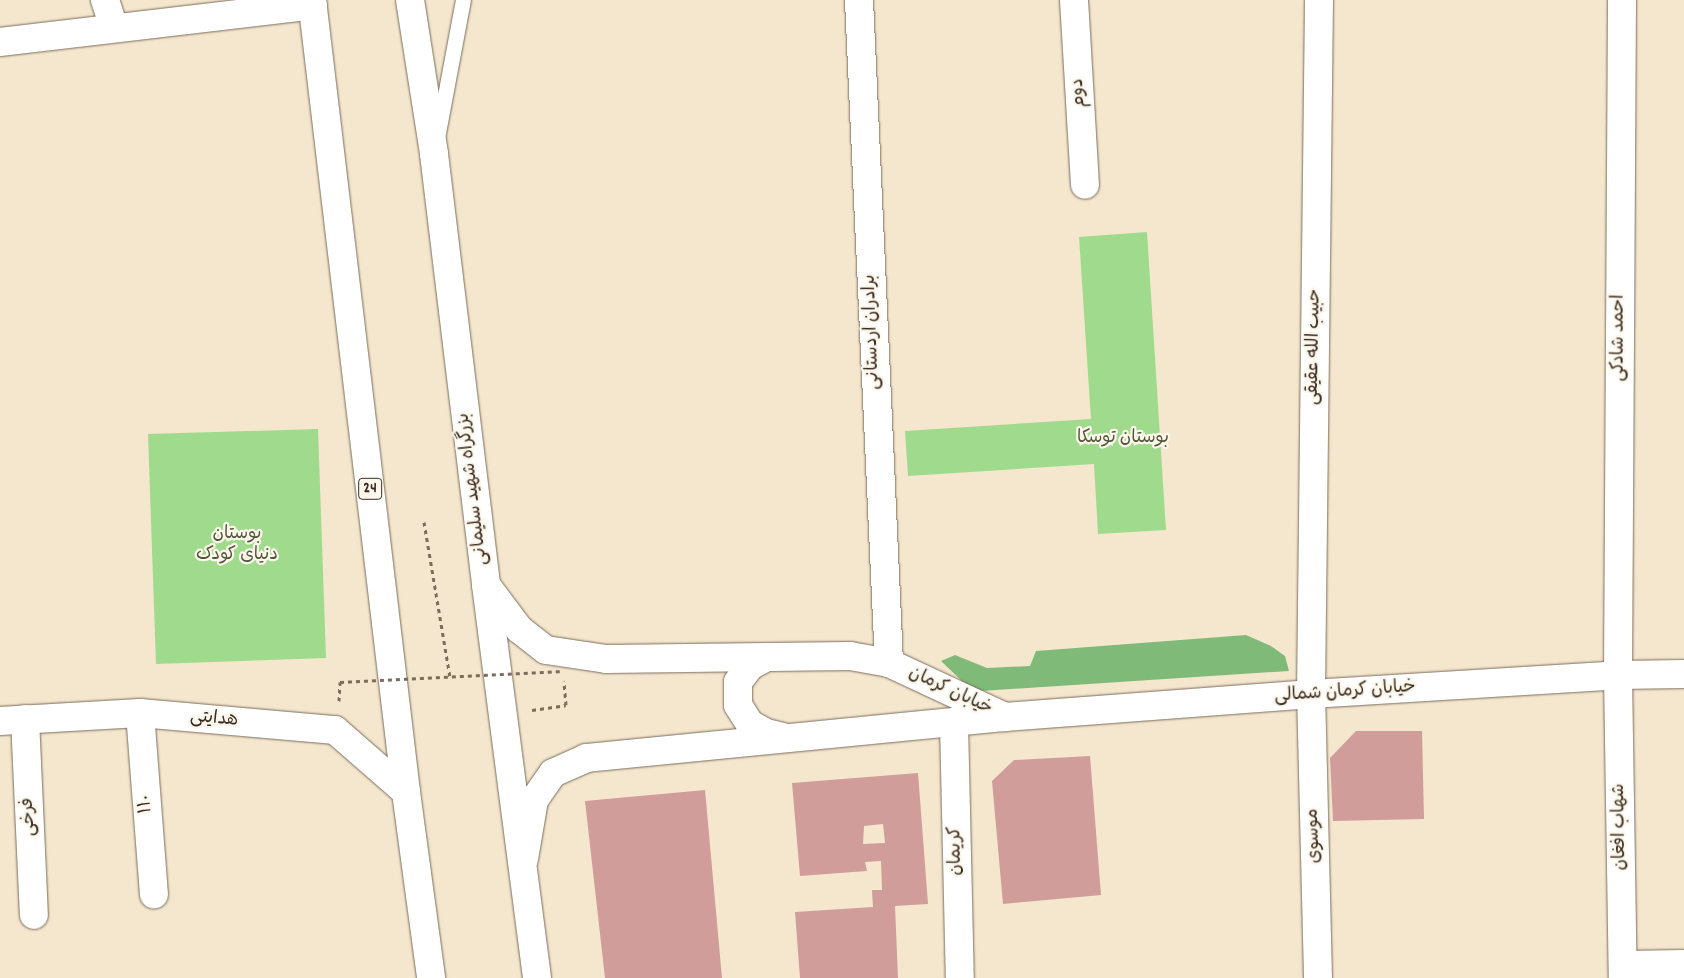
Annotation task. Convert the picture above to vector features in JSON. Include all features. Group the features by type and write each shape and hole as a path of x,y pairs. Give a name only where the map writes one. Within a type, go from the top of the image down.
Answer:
{"main road":[{"path":"105,0 114,28"},
{"name":"بزرگراه شهید سلیمانی","path":"410,0 434,154 486,585 537,978"},
{"name":"برادران اردستانی","path":"859,0 889,663"},
{"name":"دوم","path":"1074,0 1085,185"},
{"name":"حبیب الله عقیقی","path":"1311,694 1319,0"},
{"name":"احمد شادکی","path":"1618,675 1622,0"},
{"path":"0,42 312,2"},
{"name":"24","path":"312,2 406,792 431,978"},
{"name":"خیابان کرمان","path":"486,585 519,629 546,650 606,659 850,656 889,663 1005,717"},
{"path":"767,657 750,666 738,682 738,705 750,724 766,733 790,738"},
{"name":"خیابان کرمان شمالی","path":"1005,717 1311,694 1618,675 1684,674"},
{"name":"شهاب افغان","path":"1618,675 1623,972"},
{"name":"موسوی","path":"1311,694 1318,978"},
{"name":"هدایتی","path":"13,720 140,713 334,730 406,792"},
{"name":"۱۱۰","path":"140,713 154,894"},
{"name":"خیابان کرمان","path":"523,868 534,800 553,773 586,758 954,724 1005,717"},
{"name":"فرخی","path":"13,720 34,915"},
{"name":"کریمان","path":"954,724 960,978"},
{"path":"1623,972 1684,964"}],"lane":[{"path":"434,154 463,0"}],"path":[{"path":"424,522 450,677"},
{"path":"340,691 340,682 564,671 566,705"}],"green space":[{"name":"بوستان توسکا","path":"1147,232 1166,530 1098,534 1094,464 908,476 905,431 1091,419 1079,237"},
{"name":"بوستان دنیای کودک","path":"318,429 326,658 156,664 148,434"},
{"path":"1246,635 1271,646 1285,656 1289,671 981,691 963,682 941,661 955,655 987,668 1030,666 1036,651"}],"building":[{"path":"1356,731 1422,731 1424,819 1333,821 1330,758"},
{"path":"1090,756 1101,895 1003,904 992,781 1014,760"},
{"path":"918,773 928,904 895,906 898,978 800,978 795,912 873,907 872,890 882,890 881,861 865,862 867,871 800,876 792,783","holes":["883,824 885,843 863,844 864,826"]},
{"path":"705,790 722,978 605,978 585,801"}]}
